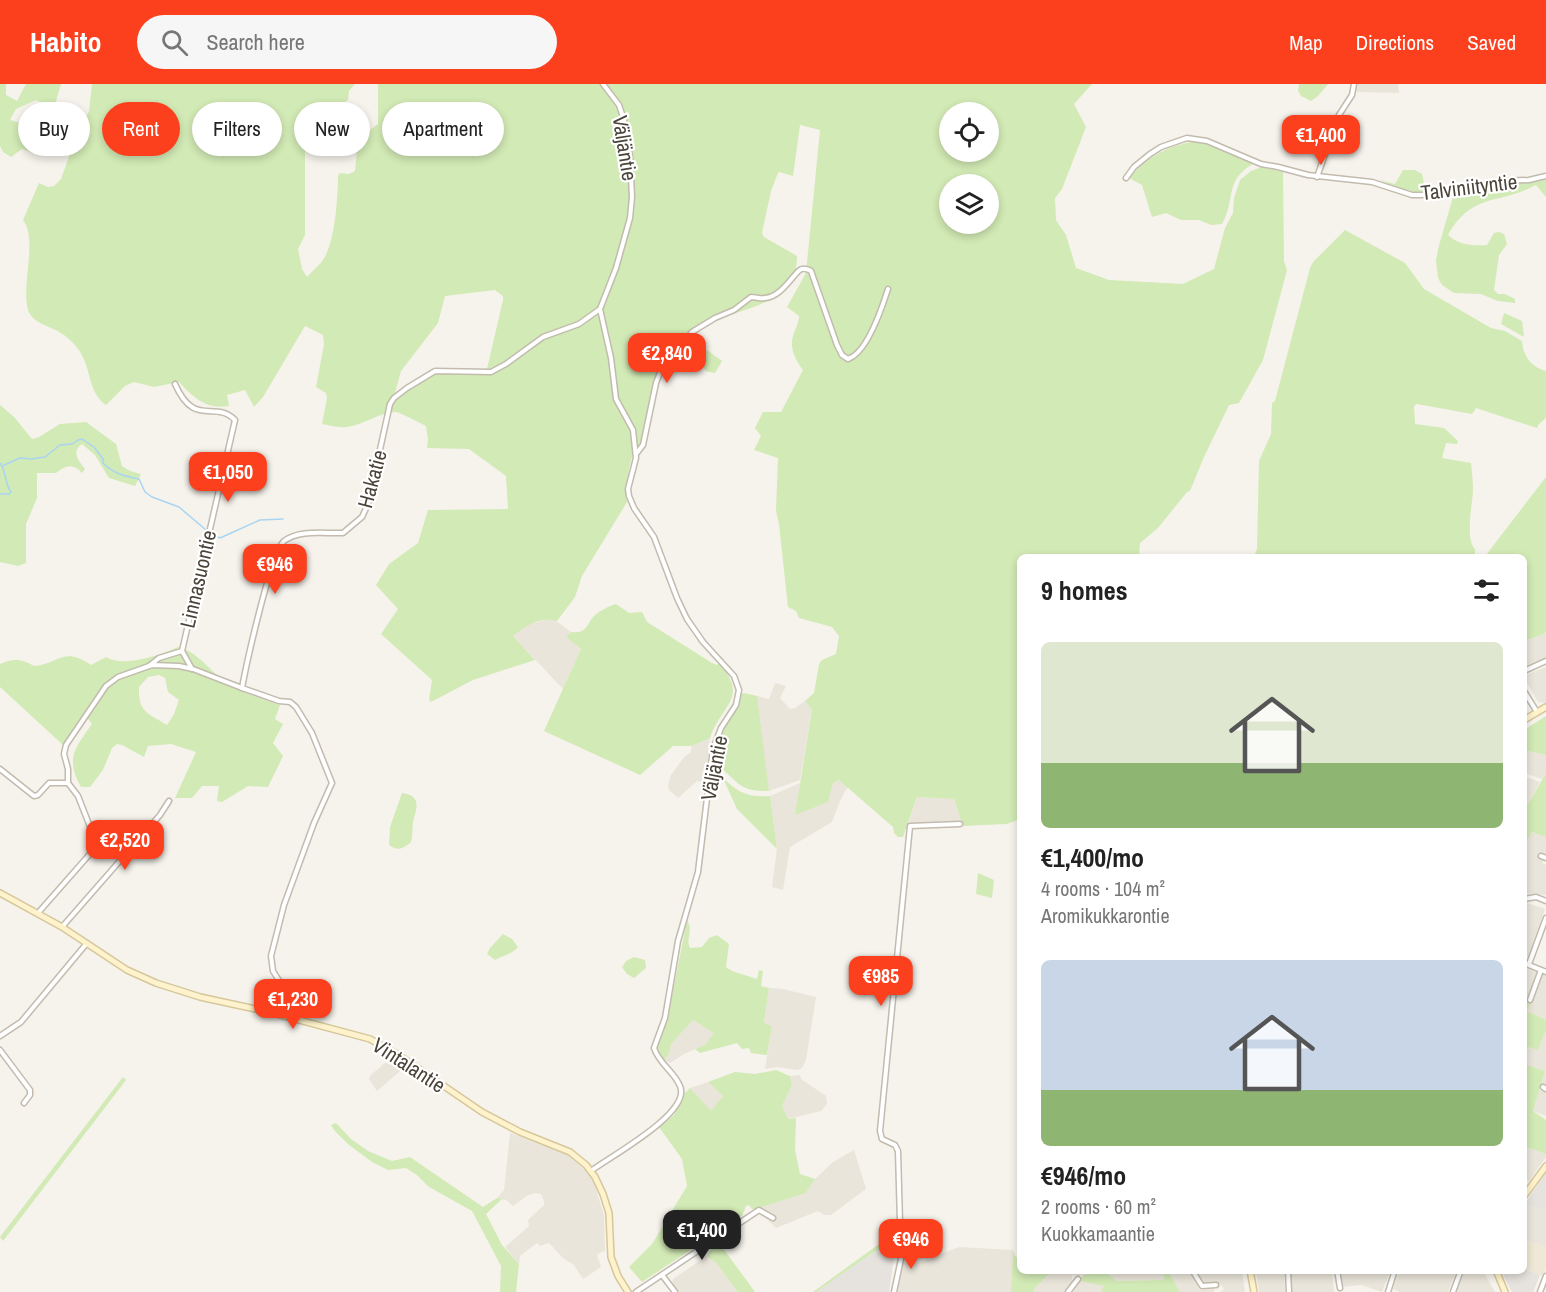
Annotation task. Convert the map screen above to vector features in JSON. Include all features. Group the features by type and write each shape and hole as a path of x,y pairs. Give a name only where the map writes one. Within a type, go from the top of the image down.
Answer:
{"street":[{"name":"Väljäntie","path":"591,1171 661,1123 672,1112 680,1098 680,1085 660,1062 654,1048 665,1018 678,941 698,872 713,749 721,728 736,705 739,695 734,676 703,642 687,619 658,544 630,501 628,489 636,454 633,430 615,393 600,309 624,245 630,218 632,197 630,157 624,120 618,105 603,84"},
{"path":"1317,177 1339,115 1352,95 1354,84"},
{"name":"Talviniityntie","path":"1126,178 1134,167 1150,154 1161,147 1187,138 1207,141 1261,165 1317,177 1372,182 1412,195 1438,195 1498,181 1528,180 1546,176"},
{"path":"636,454 643,445 656,383 663,365 692,332 734,310 751,297 765,299 772,296 787,286 798,270 803,268 811,271 837,345 842,355 848,359 855,357 865,343 881,311 888,289"},
{"name":"Hakatie","path":"242,688 266,588 279,548 283,542 296,536 324,532 343,533 362,517 368,504 390,405 394,398 435,371 491,372 543,337 579,324 600,309"},
{"name":"Linnasuontie","path":"175,384 182,399 189,407 235,419 182,651 193,669"},
{"path":"149,667 159,658 182,651"},
{"path":"1527,670 1546,661"},
{"path":"38,913 96,847 78,796 68,783 65,748 101,692 118,677 163,665 193,669 279,701 290,702 296,707 312,733 332,783 284,905 271,956 272,968 301,1020"},
{"path":"1527,696 1537,712"},
{"path":"1527,718 1546,707"},
{"path":"0,769 34,796 38,795 49,783 68,783"},
{"path":"62,927 160,815 169,801"},
{"path":"894,1292 901,1259 898,1151 895,1146 882,1139 880,1131 910,826 960,824"},
{"path":"1541,856 1546,858"},
{"name":"Vintalantie","path":"0,893 62,927 127,970 177,991 347,1032 382,1045 482,1112 520,1132 562,1148 591,1171 599,1185 607,1205 611,1257 618,1276 628,1292"},
{"path":"1527,898 1536,897 1546,901"},
{"path":"1527,961 1546,918"},
{"path":"0,1036 24,1018 87,943"},
{"path":"1527,963 1544,971 1530,1000"},
{"path":"0,1050 30,1090 30,1095 24,1103"},
{"path":"1527,1187 1546,1166"},
{"path":"636,1292 759,1210 773,1218"},
{"path":"1194,1274 1202,1286 1216,1285"},
{"path":"1251,1274 1254,1292"},
{"path":"1288,1274 1289,1292"},
{"path":"1337,1274 1340,1288"},
{"path":"1388,1292 1394,1274"},
{"path":"1453,1292 1460,1274"},
{"path":"1498,1274 1505,1292"},
{"path":"662,1275 675,1292"},
{"path":"1540,1292 1546,1276"},
{"path":"1068,1292 1078,1279"}],"shaded area":[{"path":"1357,84 1398,84 1399,93 1356,92"},
{"path":"552,618 571,632 566,637 581,649 563,689 513,636 527,625"},
{"path":"1546,632 1546,660 1527,667 1527,640"},
{"path":"1546,667 1546,703 1538,702 1527,683 1528,674"},
{"path":"775,683 786,686 780,698 790,709 805,701 812,708 800,780 769,791 756,700 757,696 769,699"},
{"path":"710,738 706,783 697,781 678,798 669,790 671,775 685,756 690,753 692,746"},
{"path":"1527,751 1546,755 1546,773 1542,779 1527,774"},
{"path":"1527,778 1540,782 1527,806"},
{"path":"839,780 849,787 840,801 832,822 790,847 783,890 772,887 777,849 770,796 800,783 796,815"},
{"path":"917,797 954,799 963,826 907,828"},
{"path":"1532,832 1546,837 1546,856 1542,863 1546,865 1546,895 1527,893 1527,841"},
{"path":"1527,903 1545,909 1527,957"},
{"path":"1527,968 1538,973 1527,1001"},
{"path":"1542,974 1546,976 1546,1020 1527,1011"},
{"path":"769,988 816,997 806,1060 802,1068 798,1070 777,1067 765,1069 772,1026 764,1024"},
{"path":"693,1020 715,1033 705,1045 670,1063 664,1060 669,1054 671,1044"},
{"path":"1546,1030 1546,1088 1541,1086 1545,1071 1527,1065 1527,1047 1538,1050"},
{"path":"397,1058 406,1066 377,1091 369,1079 371,1075 385,1063 391,1064"},
{"path":"800,1075 801,1079 826,1096 827,1104 821,1111 788,1119 782,1106 792,1085 790,1076"},
{"path":"708,1082 723,1096 711,1112 690,1088"},
{"path":"1539,1090 1546,1092 1546,1116 1533,1111"},
{"path":"510,1133 568,1155 584,1169 594,1183 604,1215 605,1252 597,1255 601,1267 583,1279 574,1265 563,1258 549,1243 540,1246 537,1243 520,1256 519,1264 505,1247 529,1226 528,1220 544,1205 541,1194 536,1193 528,1195 513,1206 506,1200 497,1198 504,1190"},
{"path":"1527,1147 1546,1154 1529,1181 1527,1180"},
{"path":"854,1150 866,1189 831,1215 824,1215 818,1211 776,1228 756,1209 806,1193 815,1179 833,1162"},
{"path":"1546,1172 1546,1211 1527,1205 1527,1201"},
{"path":"1527,1205 1546,1211 1546,1247 1527,1241"},
{"path":"1527,1241 1546,1247 1546,1268 1543,1276 1527,1270"},
{"path":"887,1243 896,1243 889,1292 816,1292"},
{"path":"959,1247 1013,1250 1011,1292 896,1292 903,1256 919,1263"},
{"path":"707,1256 717,1264 738,1292 679,1292 672,1283 673,1279"},
{"path":"1527,1270 1540,1275 1533,1292 1512,1292 1503,1274 1527,1274"},
{"path":"1094,1274 1072,1275 1072,1282 1063,1292 1033,1292 1049,1275"},
{"path":"1108,1274 1163,1274 1164,1280 1116,1281"},
{"path":"1170,1274 1192,1274 1200,1290 1214,1289 1214,1292 1180,1292"},
{"path":"1198,1274 1242,1274 1245,1292 1221,1292 1224,1289 1218,1282 1203,1283"},
{"path":"1256,1274 1284,1274 1285,1292 1259,1292"},
{"path":"1290,1274 1332,1274 1334,1292 1292,1292"},
{"path":"1340,1274 1389,1274 1382,1292 1362,1285 1342,1287"},
{"path":"1399,1274 1455,1274 1448,1292 1400,1292 1393,1289"},
{"path":"1463,1274 1485,1274 1495,1292 1456,1292"},
{"path":"1080,1281 1105,1286 1101,1292 1073,1292"}],"green space":[{"path":"0,84 6,84 6,95 17,101 26,84 61,84 56,102 36,100 18,102 18,108 10,120 18,122 18,152 11,157 3,152 0,146"},
{"path":"92,84 355,84 349,91 348,100 345,102 294,102 294,156 305,156 305,235 298,249 302,269 307,277 323,260 330,243 338,176 340,173 349,174 355,171 356,156 370,156 370,130 378,124 378,84 1092,84 1074,104 1086,127 1062,189 1055,198 1056,220 1066,235 1076,268 1109,280 1183,284 1214,269 1225,228 1233,213 1234,198 1240,180 1251,171 1262,167 1283,172 1284,261 1287,270 1263,360 1239,403 1229,405 1190,491 1158,528 1140,543 1139,554 1017,554 1017,820 1007,824 963,826 954,799 917,797 903,837 898,837 893,827 839,780 833,783 828,802 795,815 812,709 805,701 814,693 819,664 822,660 836,654 839,636 832,627 799,618 796,611 788,607 776,511 778,458 754,450 761,436 755,428 763,412 781,412 803,370 792,349 799,316 787,307 806,273 820,130 800,125 793,176 778,173 771,191 762,233 764,237 797,256 795,272 789,284 768,301 713,321 700,329 675,351 666,364 658,380 648,435 632,457 627,484 627,502 582,576 575,597 557,621 539,621 513,636 535,660 473,680 431,702 429,700 432,680 381,634 398,609 376,585 389,564 418,543 428,510 508,509 506,476 469,449 427,448 426,426 396,412 383,414 346,427 322,424 327,398 326,393 316,387 324,344 323,335 305,326 263,397 254,407 245,390 227,395 229,406 221,407 201,401 179,382 154,387 134,382 125,386 106,405 100,400 92,386 86,364 76,347 61,333 34,319 28,310 26,288 29,238 23,220 39,183 48,187 54,186 61,179 69,156 90,156","holes":["495,290 503,296 485,371 436,369 395,393 401,371 438,323 445,296"]},
{"path":"1299,84 1328,84 1311,101 1301,96 1298,91"},
{"path":"1196,141 1253,164 1244,170 1234,184 1222,224 1211,225 1199,220 1181,220 1166,213 1152,217 1142,185 1129,178 1159,153"},
{"path":"1403,170 1415,170 1422,174 1426,193 1404,191 1380,180 1395,184"},
{"path":"1546,179 1546,197 1536,185 1488,201 1467,212 1457,221 1448,235 1461,243 1487,245 1494,233 1504,234 1507,244 1499,255 1494,290 1498,294 1505,294 1515,299 1515,303 1498,301 1481,294 1454,293 1442,285 1438,278 1436,261 1453,197 1483,185"},
{"path":"1345,230 1405,263 1424,289 1491,328 1505,331 1522,341 1529,360 1536,367 1546,371 1546,418 1537,428 1476,408 1472,414 1417,404 1414,406 1415,424 1444,428 1458,441 1457,444 1446,443 1442,458 1471,463 1473,492 1470,538 1475,554 1255,554 1257,549 1259,461 1271,434 1272,403 1275,401 1313,262"},
{"path":"1504,313 1522,321 1524,337 1501,324"},
{"path":"707,350 722,361 715,373 706,371 698,358"},
{"path":"0,405 14,417 32,439 60,424 86,422 116,444 122,466 141,474 135,486 109,478 95,455 82,444 76,453 85,469 82,473 73,466 69,466 56,473 37,473 37,498 26,524 26,563 18,566 0,562"},
{"path":"1546,477 1546,632 1527,640 1527,554 1487,554"},
{"path":"616,604 629,613 642,612 647,622 712,663 717,665 719,663 732,685 733,693 730,701 710,738 692,746 673,746 640,775 544,731 581,649 566,637 571,632 580,632 586,628 596,614"},
{"path":"178,647 192,653 233,687 280,705 275,719 283,724 273,743 283,756 268,787 248,786 222,802 217,801 219,786 202,786 192,798 175,798 196,752 171,744 148,746 144,757 117,744 112,748 103,770 90,787 81,787 76,777 73,761 77,747 92,724 84,714 63,745 0,687 0,664 13,660 34,666 68,656 82,659 91,665 106,657 113,660 132,661 152,657","holes":["159,675 165,678 168,692 179,700 167,725 145,711 139,695 139,687 148,677"]},
{"path":"741,694 757,696 769,791 757,791 742,786 714,765 720,735 738,704"},
{"path":"1546,716 1546,755 1527,751 1527,728"},
{"path":"1546,773 1546,837 1532,832 1527,841 1527,806"},
{"path":"722,776 743,793 770,796 777,849 737,809"},
{"path":"402,793 413,797 417,807 411,842 398,849 389,845 390,827"},
{"path":"978,873 994,880 992,898 976,894"},
{"path":"687,920 690,928 688,941 690,948 702,947 709,938 717,935 729,944 726,967 757,979 759,970 763,971 761,986 769,988 764,1023 772,1026 767,1055 751,1053 749,1048 742,1049 737,1043 700,1053 695,1049 705,1045 714,1033 693,1020 671,1044 669,1054 664,1060 657,1048 668,1016"},
{"path":"503,934 512,939 518,947 495,960 487,954"},
{"path":"634,957 645,960 646,968 634,978 622,967 626,961"},
{"path":"1527,1000 1532,1001 1527,1011"},
{"path":"1527,1011 1546,1020 1546,1030 1538,1050 1527,1047"},
{"path":"1527,1065 1545,1071 1533,1111 1546,1120 1546,1154 1527,1147"},
{"path":"776,1070 790,1076 792,1085 782,1106 788,1119 796,1118 795,1150 800,1174 815,1179 806,1193 756,1209 752,1209 749,1205 746,1206 742,1216 642,1282 629,1267 652,1244 687,1186 682,1159 659,1127 674,1115 690,1088 711,1111 723,1096 708,1082 735,1072 755,1074"},
{"path":"123,1077 126,1080 3,1241 0,1237"},
{"path":"336,1123 351,1139 368,1151 392,1161 410,1157 483,1207 497,1198 502,1199 486,1214 502,1245 519,1264 516,1292 500,1292 501,1266 472,1211 429,1187 406,1168 388,1170 372,1162 349,1145 334,1130 331,1125"},
{"path":"897,1231 896,1243 887,1243 813,1292"},
{"path":"717,1240 755,1292 738,1292 717,1264 707,1256"},
{"path":"1013,1250 1017,1258 1017,1274 1049,1274 1033,1292 1011,1292"},
{"path":"1108,1274 1116,1281 1164,1280 1163,1274 1170,1274 1180,1292 1101,1292 1104,1286 1080,1281 1083,1275"}],"waterway":[{"path":"2,466 20,458 45,457 60,445 72,444 82,439 94,447 103,459 103,463 111,470 139,479 145,492 179,507 206,530"},
{"path":"0,463 11,492 0,494"},
{"path":"212,534 220,538 260,520 283,519"}]}
